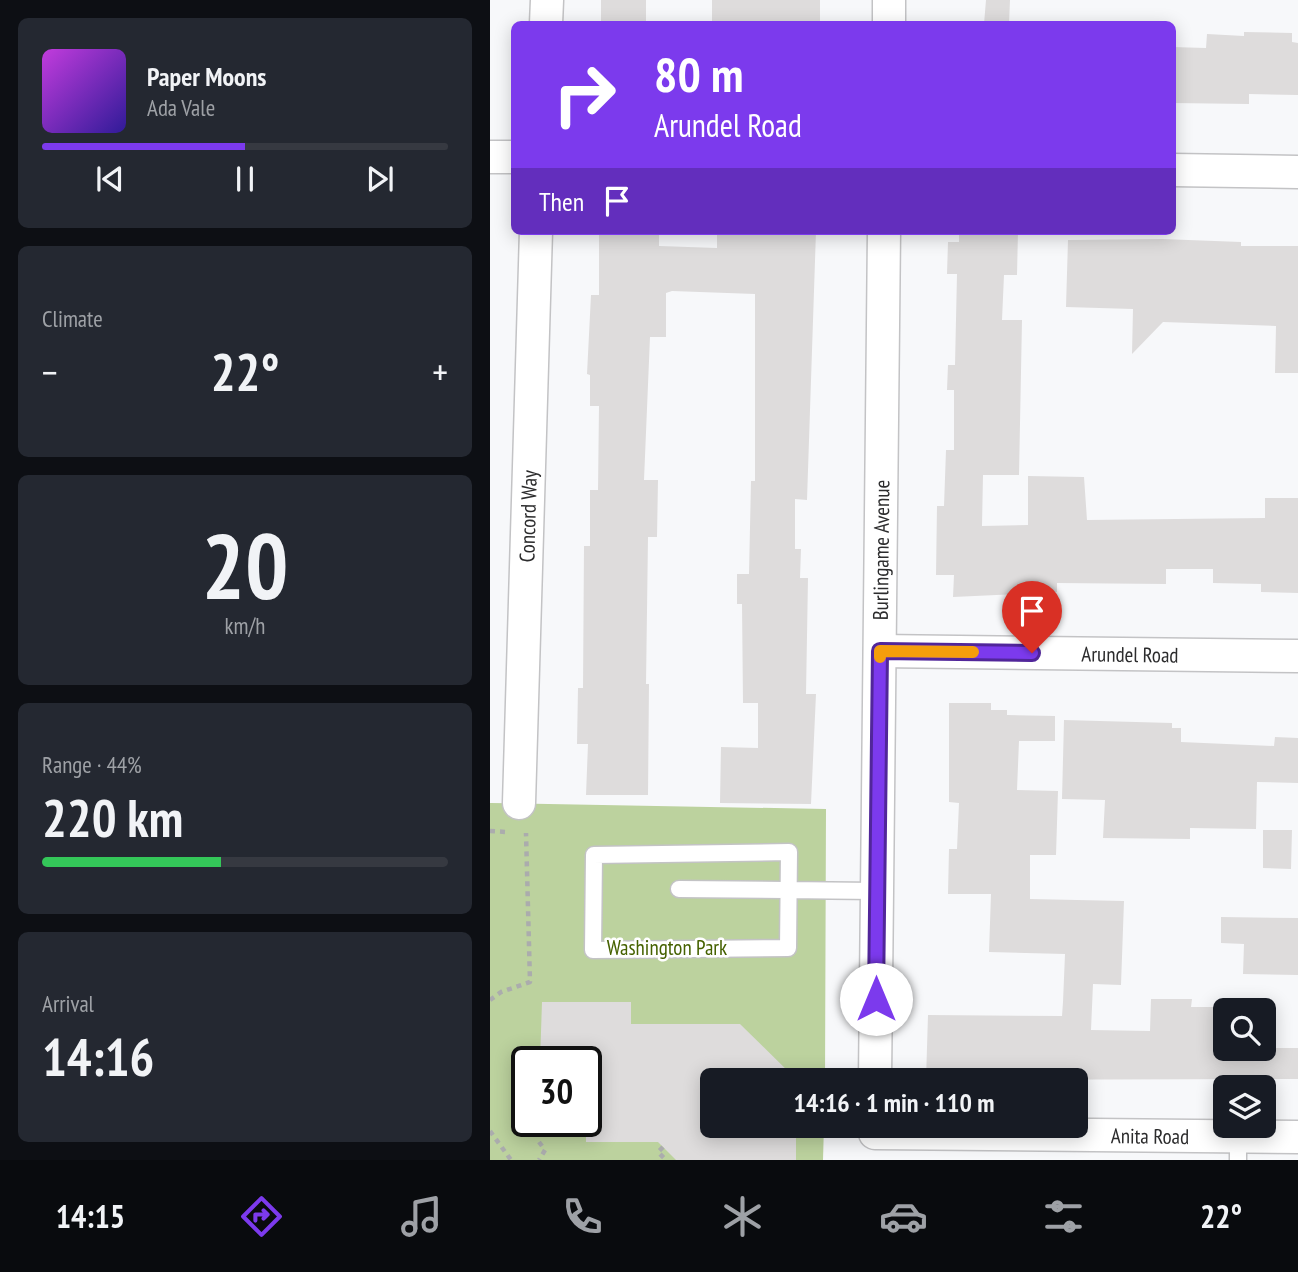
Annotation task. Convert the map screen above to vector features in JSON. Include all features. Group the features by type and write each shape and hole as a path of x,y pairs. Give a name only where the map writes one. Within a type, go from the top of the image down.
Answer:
{"street":[{"path":"546,21 547,0"},
{"path":"889,21 890,0"},
{"path":"490,157 511,157"},
{"path":"1176,170 1298,172"},
{"name":"Concord Way","path":"519,803 536,235"},
{"name":"Burlingame Avenue","path":"875,1068 884,235"},
{"name":"Arundel Road","path":"880,651 1298,656"},
{"name":"Anita Road","path":"875,1139 1238,1148 1298,1138"}],"lane":[{"path":"789,852 788,888 788,948 593,950 594,855 789,852"},
{"path":"679,890 788,888 876,891"}],"path":[{"path":"490,831 528,833 530,982 501,992 490,1000"},
{"path":"490,1131 511,1160"},
{"path":"539,1142 545,1150 539,1160"},
{"path":"663,1147 658,1152 666,1160"}],"green space":[{"name":"Washington Park","path":"490,803 826,809 825,1068 700,1068 700,1138 824,1138 823,1160 490,1160"}],"building":[{"path":"601,0 646,0 646,21 601,21"},
{"path":"712,0 820,0 820,21 712,21"},
{"path":"986,0 1010,0 1009,21 984,21"},
{"path":"1244,32 1292,33 1292,42 1298,43 1298,95 1249,94 1249,104 1176,103 1176,47 1206,48 1207,34 1244,36"},
{"path":"599,235 659,235 659,246 717,248 717,235 816,235 807,500 795,499 795,549 801,549 800,578 808,578 806,694 816,694 811,804 720,803 721,747 758,748 758,703 743,703 742,604 737,604 737,574 749,574 751,481 755,481 755,294 666,293 666,337 650,337 644,480 658,480 657,537 648,537 648,795 586,795 588,744 577,744 578,688 583,688 584,546 590,546 590,490 598,490 599,406 590,406 590,375 587,374 591,295 599,295"},
{"path":"959,235 1018,235 1017,275 1004,275 1002,320 1022,320 1019,475 983,475 982,526 1028,525 1028,476 1084,477 1087,520 1265,518 1265,498 1298,498 1298,593 1261,592 1261,584 1213,583 1213,569 1166,569 1166,584 1057,583 1057,592 953,597 954,575 936,575 937,506 944,506 946,450 954,450 954,390 947,390 948,365 955,365 957,274 947,274 948,242 959,242"},
{"path":"1068,240 1241,242 1241,246 1298,246 1298,373 1275,373 1276,326 1163,322 1132,354 1133,309 1066,307"},
{"path":"949,703 991,703 991,710 1007,710 1007,715 1055,716 1055,741 1019,741 1017,790 1058,791 1056,855 1030,855 1030,899 1124,901 1121,985 1093,984 1091,1030 1150,1031 1151,999 1192,999 1191,1007 1213,1007 1213,1061 1276,1061 1276,1048 1298,1048 1298,1079 1276,1079 1276,1075 1213,1075 1213,1079 1088,1080 1088,1068 926,1068 928,1015 1062,1016 1065,954 989,952 991,894 948,894 949,849 957,849 959,803 949,802"},
{"path":"1064,720 1172,723 1172,728 1181,728 1181,742 1274,746 1275,737 1298,738 1298,783 1257,782 1256,829 1190,828 1190,839 1103,838 1105,800 1062,799"},
{"path":"1263,830 1292,830 1291,869 1263,868"},
{"path":"1221,917 1298,918 1298,975 1243,974 1244,944 1221,943"},
{"path":"542,1002 631,1002 631,1024 740,1024 785,1068 700,1068 700,1138 796,1138 796,1160 676,1160 658,1142 586,1142 586,1137 602,1137 602,1046 541,1046"}],"slow traffic":[{"path":"880,657 880,651 973,652"}],"route":[{"path":"876,999 880,651 1032,653"}]}
